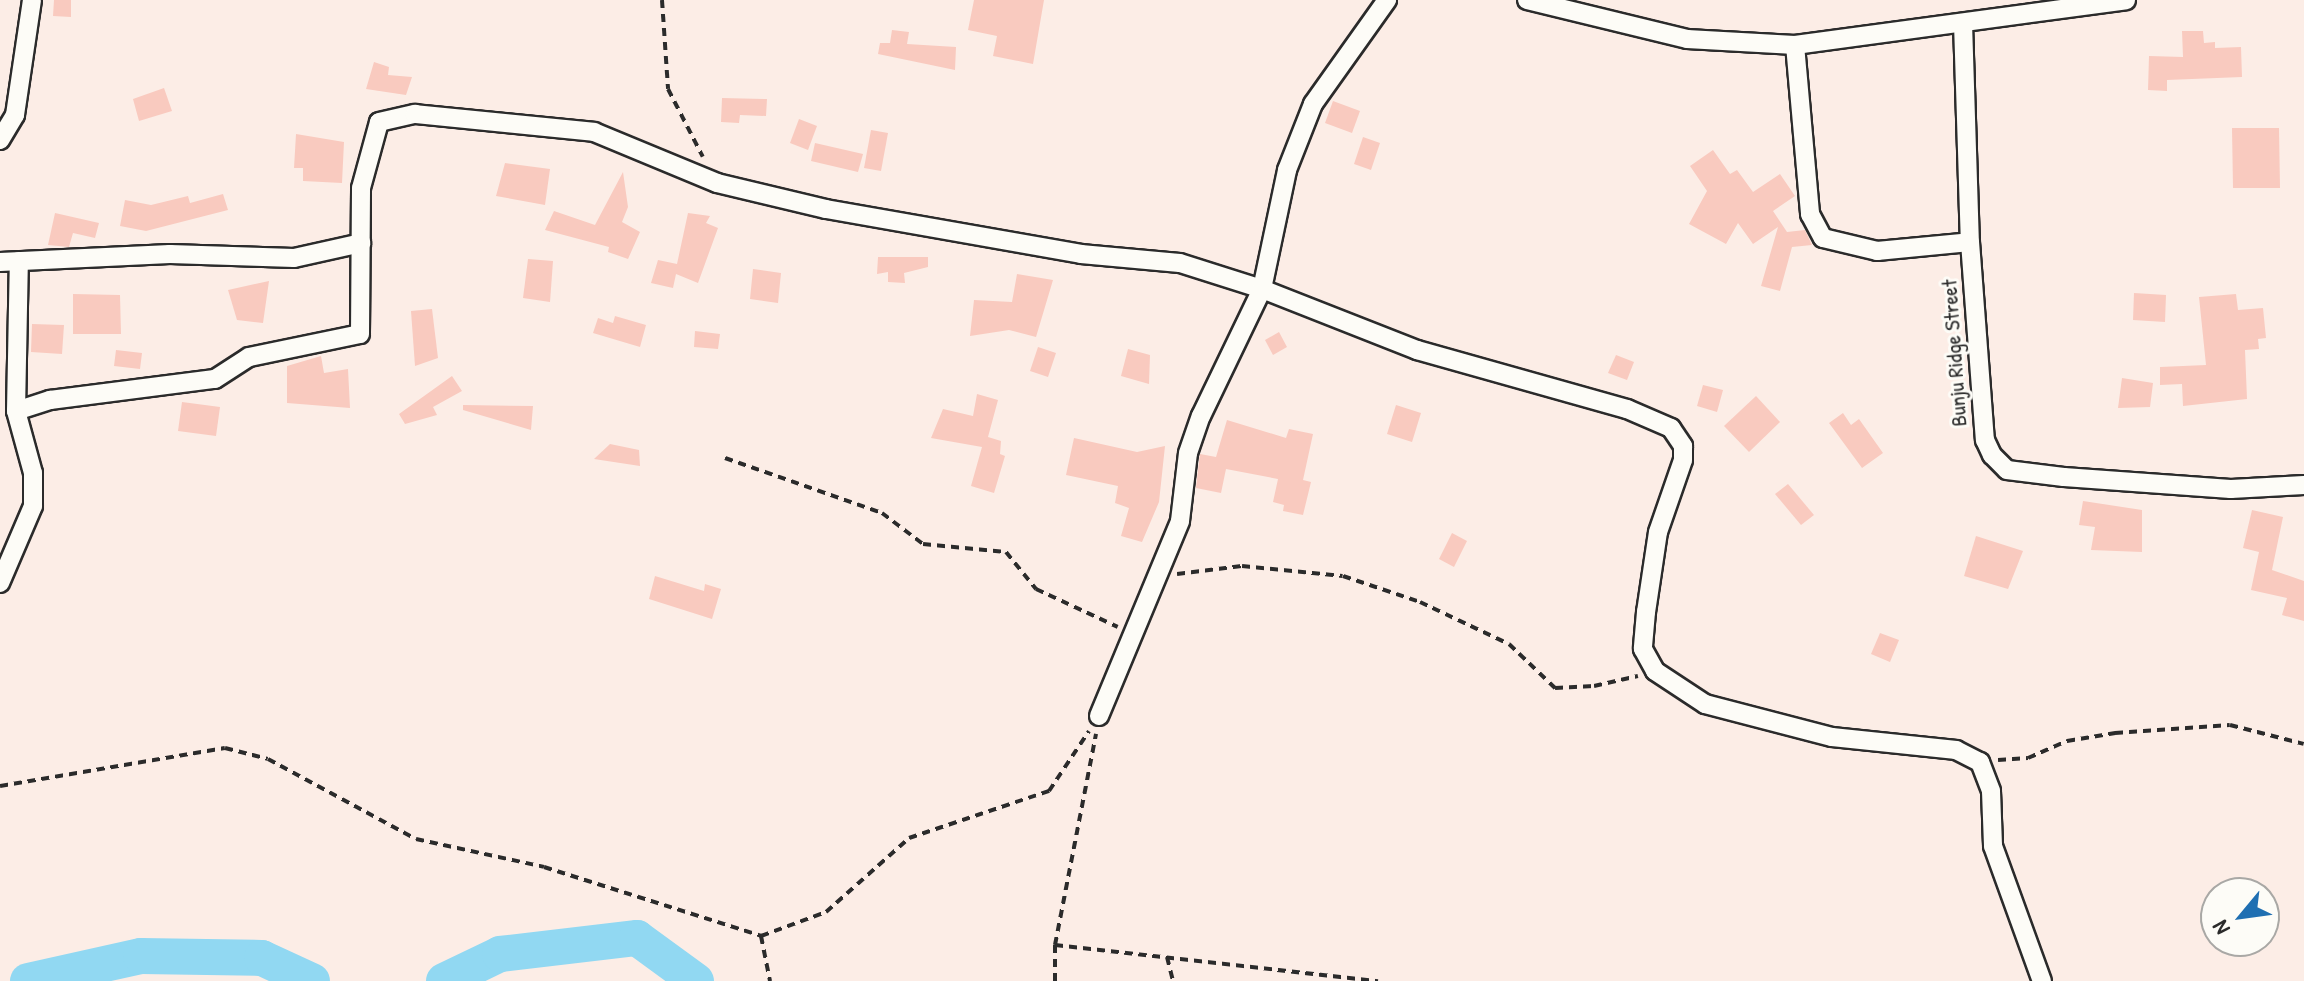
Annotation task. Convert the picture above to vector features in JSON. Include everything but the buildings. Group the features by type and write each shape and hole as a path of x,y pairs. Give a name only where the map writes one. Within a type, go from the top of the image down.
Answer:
{"street":[{"path":"0,140 15,115 32,0"},
{"path":"1099,716 1153,576 1180,521 1188,453 1201,416 1262,289 1287,170 1313,104 1387,0"},
{"path":"1527,0 1687,39 1795,45 2126,0"},
{"name":"Bunju Ridge Street","path":"1963,23 1970,242 1985,440 2007,470 2231,489 2304,485"},
{"path":"1795,45 1810,214 1823,238 1877,251 1970,242"},
{"path":"16,411 50,400 215,379 249,357 360,334 361,188 379,122 415,114 594,132 717,183 826,209 1081,254 1180,263 1262,289 1417,350 1627,409 1671,428 1683,446 1683,460 1658,532 1646,612 1643,649 1655,671 1705,704 1832,737 1956,750 1980,762 1991,791 1993,846 2042,981"},
{"path":"0,262 170,254 294,258 361,243"},
{"path":"0,583 33,506 33,473 16,411 19,261"}],"path":[{"path":"662,0 668,89 717,183"},
{"path":"725,458 882,513 923,544 1006,552 1036,589 1131,632"},
{"path":"1153,576 1242,566 1343,576 1420,602 1509,644 1555,688 1594,686 1655,671"},
{"path":"0,786 225,748 268,759 416,839 544,867 761,936 826,912 909,838 1049,791 1099,716"},
{"path":"1055,981 1055,945 1099,716"},
{"path":"1980,762 2028,758 2067,741 2115,733 2230,725 2304,744"},
{"path":"761,936 770,981"},
{"path":"1055,945 1378,981"},
{"path":"1167,957 1173,981"}],"waterway":[{"path":"444,981 500,954 637,938 696,981"},
{"path":"28,981 141,956 262,958 312,981"}]}
